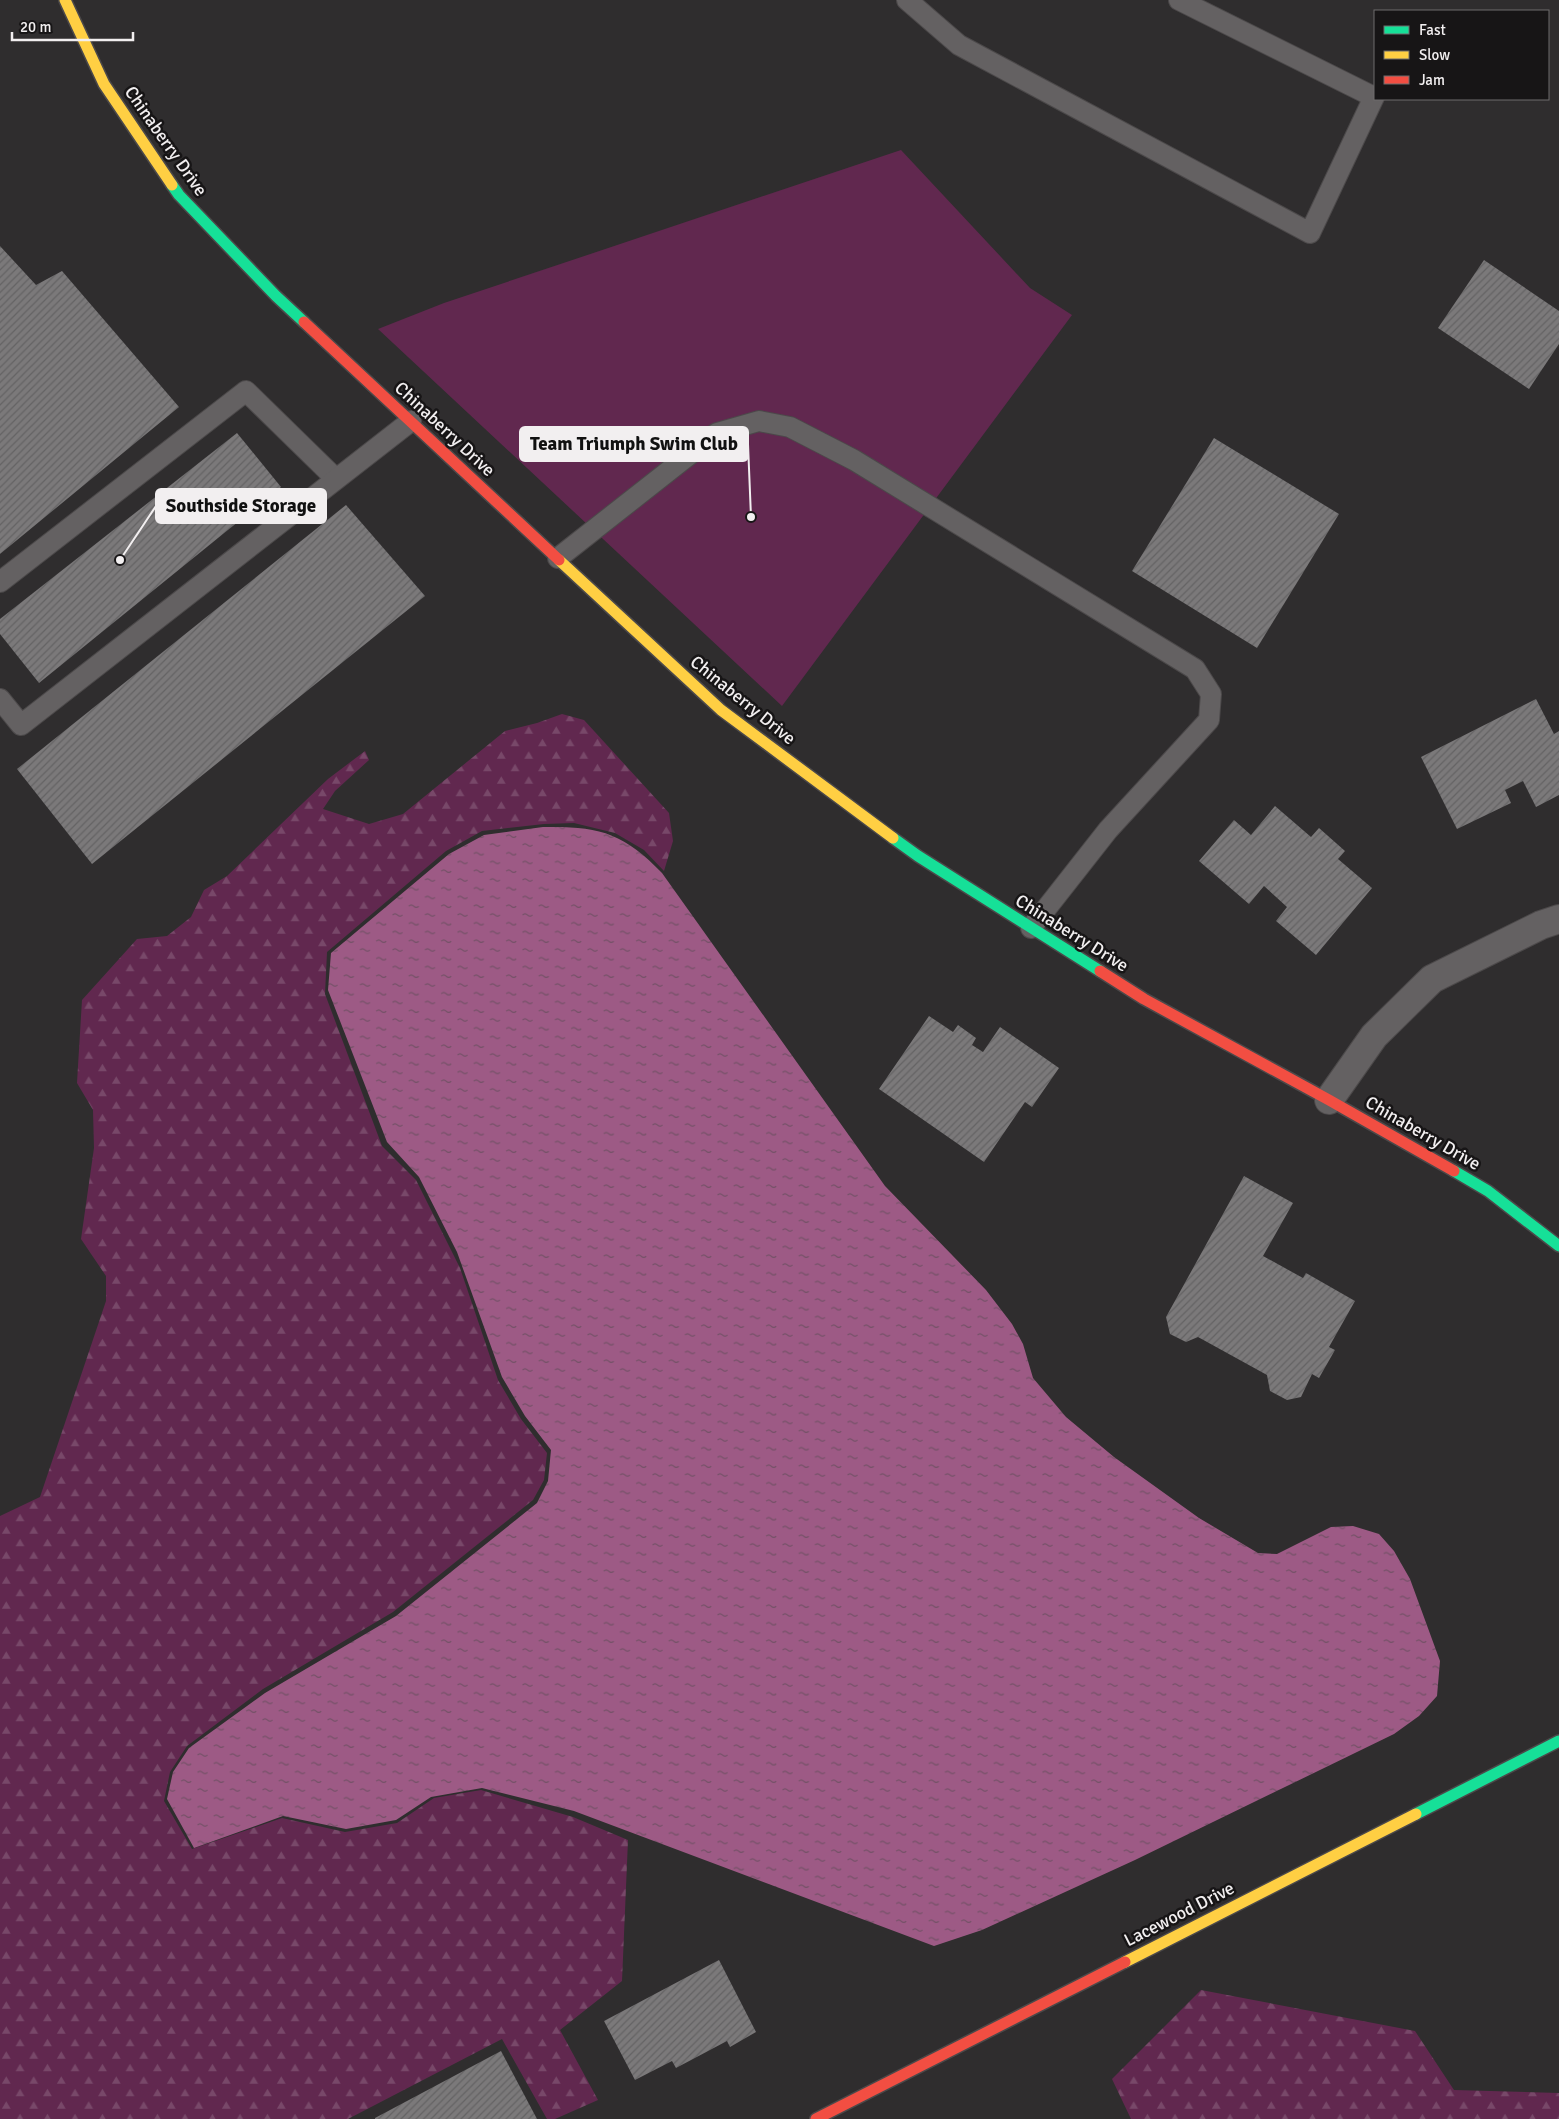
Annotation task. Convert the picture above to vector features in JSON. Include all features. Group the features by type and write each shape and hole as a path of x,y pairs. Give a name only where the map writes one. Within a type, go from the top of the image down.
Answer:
{"street":[{"name":"Chinaberry Drive","path":"66,0 104,84 179,194 276,296 721,710 918,856 1144,999 1329,1100 1488,1191 1559,1246"},
{"path":"1329,1100 1374,1036 1432,979 1541,925 1559,919"},
{"name":"Lacewood Drive","path":"816,2119 1559,1741"}],"lane":[{"path":"907,0 959,44 1310,233 1374,97 1179,0"},
{"path":"0,582 246,390 336,479"},
{"path":"0,699 21,725 411,421"},
{"path":"558,558 717,433 759,421 790,427 854,460 1195,669 1211,694 1210,720 1108,830 1031,928"}],"green space":[{"path":"901,150 1030,288 1072,315 782,706 378,329 444,303"},
{"path":"562,714 584,720 669,813 673,841 664,871 644,850 615,833 574,823 544,824 482,831 446,851 327,952 325,994 382,1146 416,1180 460,1268 498,1380 521,1419 547,1453 544,1480 533,1500 393,1612 263,1689 187,1746 170,1772 164,1801 192,1849 282,1818 345,1832 397,1823 434,1798 481,1790 573,1817 628,1840 622,1981 560,2030 598,2100 555,2119 547,2119 502,2039 348,2119 0,2119 0,1516 40,1497 106,1301 106,1276 81,1239 94,1148 93,1110 77,1083 82,1000 137,939 167,936 191,917 204,890 227,876 328,779 365,751 369,760 335,791 323,809 369,824 403,814 505,731"},
{"path":"1201,1990 1415,2031 1454,2090 1559,2093 1559,2119 1131,2119 1112,2079"}],"water":[{"path":"543,827 579,828 608,834 635,848 662,873 885,1186 986,1290 1012,1324 1023,1344 1033,1378 1066,1417 1114,1457 1199,1518 1258,1553 1277,1554 1331,1527 1353,1526 1379,1534 1394,1551 1410,1579 1440,1661 1437,1696 1419,1716 1394,1734 1135,1860 982,1930 934,1946 574,1811 482,1788 431,1797 396,1820 346,1829 283,1816 194,1848 167,1799 173,1772 189,1748 265,1693 396,1616 537,1503 548,1481 551,1450 525,1416 502,1377 457,1252 419,1177 387,1142 328,990 331,953 449,854 484,835"}],"building":[{"path":"0,246 36,285 62,271 179,407 0,554"},
{"path":"1484,260 1559,311 1559,344 1529,389 1438,328"},
{"path":"237,433 281,487 39,683 0,634 0,619"},
{"path":"1214,438 1339,514 1257,648 1132,571"},
{"path":"346,505 425,596 92,864 17,769"},
{"path":"1536,699 1554,734 1559,731 1559,795 1536,807 1523,781 1505,790 1511,803 1457,829 1421,757"},
{"path":"1275,806 1311,837 1319,828 1345,851 1338,859 1372,888 1316,955 1276,921 1287,907 1264,886 1249,904 1199,861 1234,820 1251,835"},
{"path":"929,1016 953,1032 958,1025 976,1038 972,1045 983,1052 1000,1027 1059,1068 1032,1107 1025,1102 984,1162 879,1089"},
{"path":"1244,1176 1293,1203 1263,1256 1303,1278 1306,1273 1355,1301 1329,1347 1335,1350 1319,1378 1312,1374 1301,1397 1287,1400 1270,1391 1267,1375 1198,1337 1186,1342 1170,1334 1166,1317"},
{"path":"719,1960 756,2032 730,2047 727,2041 676,2068 672,2061 635,2080 604,2021"},
{"path":"501,2051 537,2119 375,2119 375,2118"}],"traffic: fast":[{"path":"172,185 179,195 276,296 304,322"},
{"path":"893,838 918,856 1100,971"},
{"path":"1454,1171 1488,1191 1559,1246"},
{"path":"1416,1814 1559,1741"}],"traffic: slow":[{"path":"65,0 104,84 172,185"},
{"path":"559,560 721,710 893,838"},
{"path":"1125,1962 1416,1814"}],"traffic: jam":[{"path":"304,322 559,560"},
{"path":"1100,971 1144,999 1454,1171"},
{"path":"816,2119 1125,1962"}],"place":[{"name":"Team Triumph Swim Club","path":"751,517"},
{"name":"Southside Storage","path":"120,560"}]}
